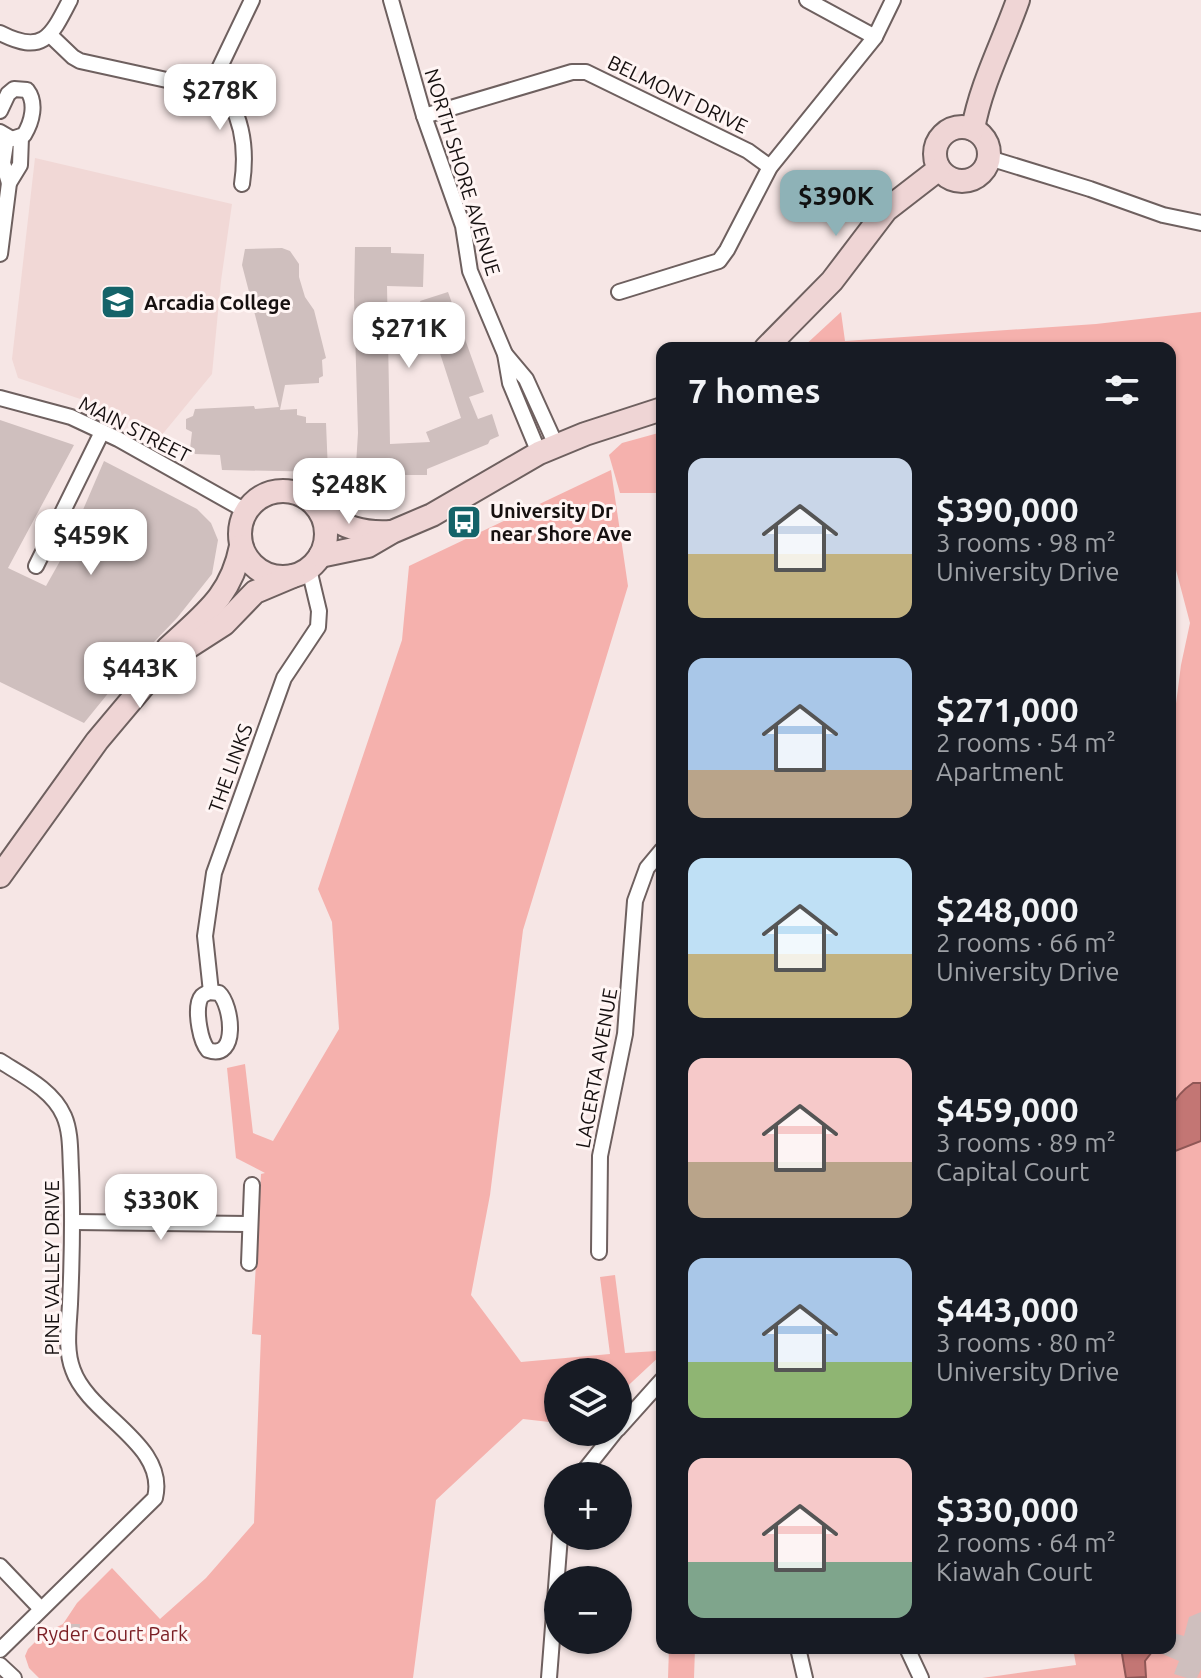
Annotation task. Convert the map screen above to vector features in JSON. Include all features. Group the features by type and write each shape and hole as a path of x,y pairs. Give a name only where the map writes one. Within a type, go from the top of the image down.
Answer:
{"street":[{"path":"0,33 21,43 31,44 50,35 70,0"},
{"path":"50,35 80,61 194,86 211,78 252,0"},
{"name":"NORTH SHORE AVENUE","path":"391,0 424,116 463,226 470,271 505,354 526,379 548,449"},
{"path":"807,0 875,37"},
{"path":"619,292 719,261 770,167 875,37 893,0"},
{"path":"973,129 976,112 1018,0"},
{"name":"BELMONT DRIVE","path":"424,116 572,72 586,72 748,151 770,167"},
{"path":"211,78 231,102 234,112 244,153 242,184"},
{"path":"0,111 14,89 27,90 33,106 28,129 9,136 20,165 9,183 0,254"},
{"path":"956,127 973,129 987,141 989,158 986,167 972,179 954,180 939,169 935,152 941,136 956,127"},
{"path":"989,158 1163,215 1201,223"},
{"path":"772,342 832,281 886,210 939,169"},
{"name":"MAIN STREET","path":"0,398 71,417 246,511"},
{"path":"241,546 256,568 280,577 368,546 432,515 548,449 656,411"},
{"path":"36,566 102,432"},
{"path":"0,863 126,691 225,591 236,570 241,546 241,522 256,500 283,490 297,493 339,525 370,533 392,532"},
{"path":"0,876 97,741 155,672 168,660 224,624 255,592 307,567 327,534 320,511"},
{"name":"THE LINKS","path":"211,992 205,936 214,873 284,678 318,627 319,611 307,567"},
{"name":"LACERTA AVENUE","path":"599,1252 600,1156 625,1034 635,901 647,868 656,857"},
{"name":"PINE VALLEY DRIVE","path":"0,1061 39,1086 63,1115 69,1135 74,1222 68,1349 73,1371 81,1385 147,1456 157,1475 155,1498 0,1650"},
{"path":"249,1263 248,1224 252,1185"},
{"path":"74,1222 248,1224"},
{"path":"632,1413 656,1387"},
{"path":"591,1462 603,1446"},
{"path":"549,1678 559,1550"},
{"path":"0,1566 41,1609"},
{"path":"799,1654 805,1678"},
{"path":"910,1654 921,1678"},
{"path":"0,1665 14,1678"}],"shaded area":[{"name":"Arcadia College","path":"35,158 232,204 212,374 161,436 98,405 18,378 12,359"},
{"path":"1193,1083 1201,1083 1201,1141 1176,1151 1176,1100"},
{"path":"1122,1654 1150,1654 1145,1661 1146,1677 1126,1678"}],"green space":[{"path":"841,312 845,341 1096,324 1201,312 1201,1678 982,1678 1076,1665 1074,1654 1176,1654 1176,704 1190,623 1176,570 1176,342 808,342"},
{"path":"656,434 656,493 620,493 609,455 622,443"},
{"name":"Ryder Court Park","path":"611,470 628,586 523,930 490,1195 471,1295 521,1362 544,1360 544,1421 523,1419 436,1500 413,1678 39,1678 29,1668 25,1656 28,1649 43,1634 63,1624 77,1603 112,1568 160,1619 206,1578 254,1523 261,1335 252,1334 261,1174 265,1173 236,1158 227,1068 245,1064 253,1133 273,1141 339,1029 332,922 318,889 402,640 409,566"},
{"path":"615,1275 625,1353 656,1351 656,1360 632,1382 632,1358 566,1358 610,1354 600,1277"},
{"path":"669,1654 695,1654 694,1678 668,1678"}],"building":[{"path":"355,247 391,247 391,253 424,254 423,287 387,286 390,444 430,442 426,432 461,418 420,301 448,292 484,392 469,397 478,419 492,414 499,436 488,444 427,469 427,475 375,475 375,463 356,465"},
{"path":"282,248 290,251 299,264 299,277 305,297 314,310 326,358 322,360 323,376 319,378 319,383 285,385 280,410 297,409 297,415 306,417 306,423 326,423 328,472 222,470 220,455 195,454 190,449 192,432 186,429 186,419 193,416 195,409 279,407 242,265 245,249"},
{"path":"0,420 74,445 8,568 46,586 64,554 104,461 197,509 211,523 218,540 212,574 84,723 0,682"},
{"path":"1201,1612 1201,1669 1197,1678 1174,1674 1179,1661 1162,1654 1176,1654 1176,1634 1184,1636 1189,1617"},
{"path":"65,1624 80,1624 79,1639 65,1639"}],"place":[{"name":"Arcadia College","path":"118,302"},
{"name":"University Dr near Shore Ave","path":"464,522"}]}
